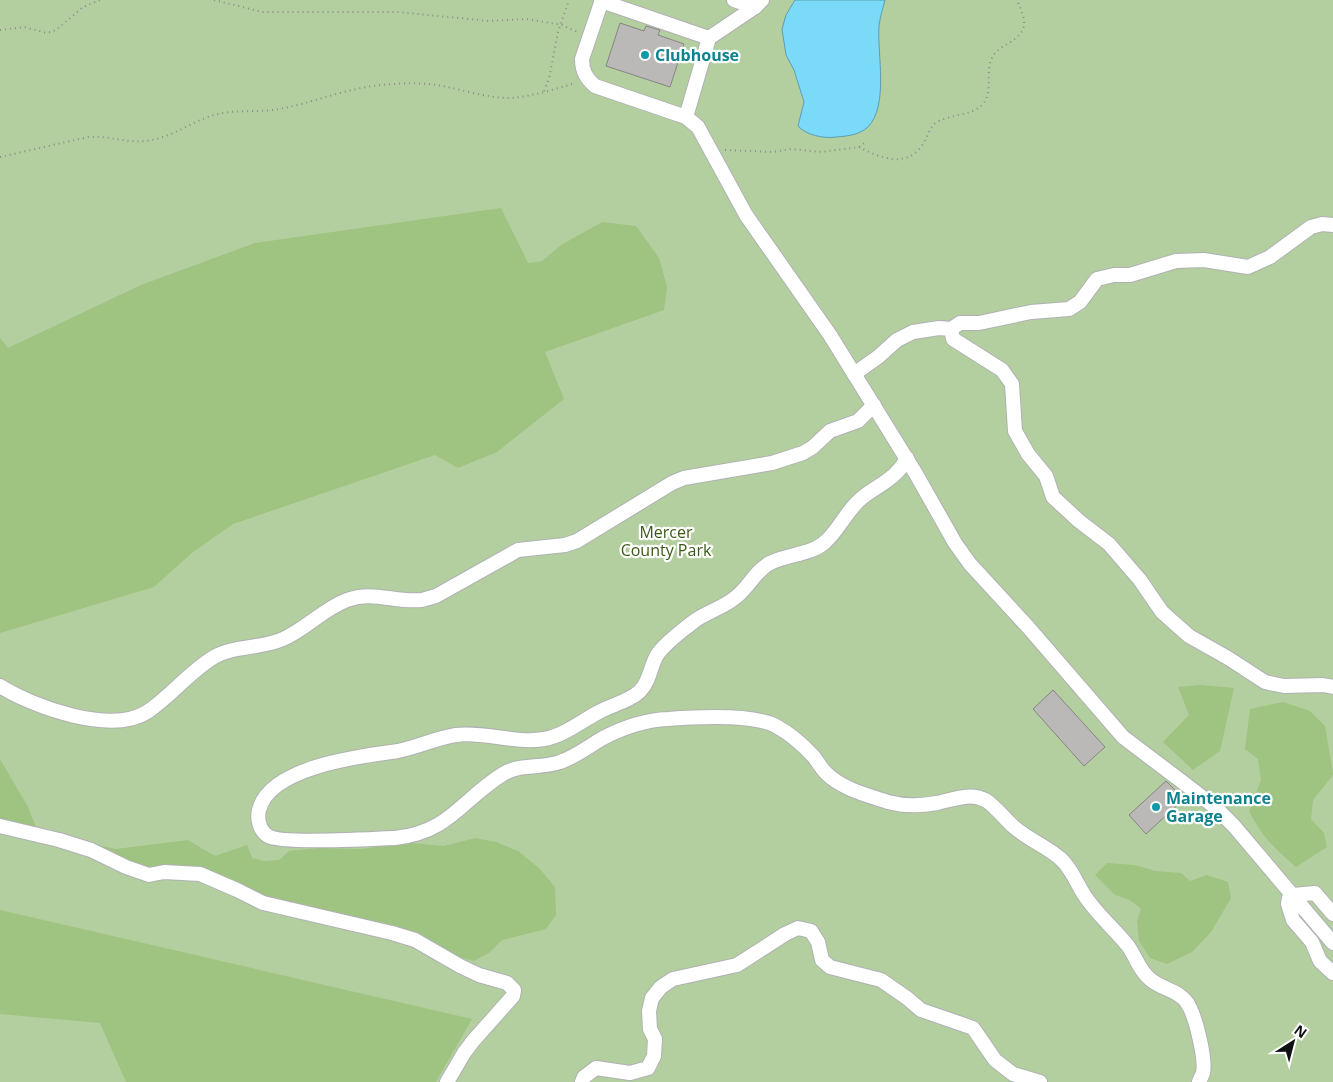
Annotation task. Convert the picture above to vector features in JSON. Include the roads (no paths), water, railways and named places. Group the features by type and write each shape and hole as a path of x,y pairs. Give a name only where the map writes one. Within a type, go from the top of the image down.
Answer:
{"lane":[{"path":"709,38 601,0 582,59 582,66 588,80 595,86 686,117 698,127 746,215 830,335 907,458 955,543 970,564 1122,737 1216,808 1234,826 1333,943"},
{"path":"734,0 758,3"},
{"path":"686,117 709,38 758,3"},
{"path":"854,374 878,357 897,340 913,332 939,328 951,329 960,323 979,323 1031,312 1068,309 1080,302 1097,279 1138,273 1176,261 1204,260 1248,267 1270,257 1311,227 1322,224 1333,225"},
{"path":"951,329 953,339 1002,370 1012,384 1015,431 1028,454 1046,476 1052,497 1109,544 1140,580 1162,612 1189,636 1265,682 1284,686 1323,685 1333,687"},
{"path":"0,686 31,702 66,714 120,721 134,718 168,696 204,663 220,654 272,643 284,638 309,623 328,608 345,600 360,595 416,600 436,596 518,550 565,545 577,541 684,478 772,463 803,453 830,431 858,420 874,406"},
{"path":"907,458 900,471 862,497 848,512 826,542 816,548 774,560 766,565 737,597 696,620 679,634 658,653 647,681 640,692 628,700 599,712 552,738 530,740 458,734 404,749 319,766 297,774 272,790 259,810 259,824 264,834 273,839 291,841 397,838 424,832 440,825 501,774 516,767 558,764 619,730 634,724 668,719 745,718 763,721 778,727 812,755 827,774 847,787 897,804 923,805 962,796 985,800 1028,838 1064,862 1084,894 1130,948 1139,966 1148,978 1162,987 1177,992 1188,1002 1202,1050 1204,1071 1199,1082"},
{"path":"0,826 59,840 91,850 126,867 150,875 164,872 200,874 263,904 392,932 415,940 479,975 507,983 514,990 513,996 473,1041 447,1082"},
{"path":"1333,914 1315,893 1293,895 1289,898 1288,904 1293,920 1312,942 1320,961 1333,973"},
{"path":"582,1082 584,1077 596,1068 630,1073 648,1068 654,1056 656,1039 650,1029 649,1011 652,998 661,987 674,978 737,965 785,934 798,928 811,931 818,942 822,960 830,967 881,980 921,1010 973,1028 995,1060 1013,1074 1040,1082"}],"water":[{"path":"795,0 885,0 879,26 881,79 878,106 868,127 861,132 849,136 826,137 810,134 798,126 804,102 794,70 786,55 782,29 786,15"}],"place":[{"name":"Clubhouse","path":"645,55"},
{"name":"Maintenance Garage","path":"1156,807"}],"park label":[{"name":"Mercer County Park","path":"666,541"}]}
